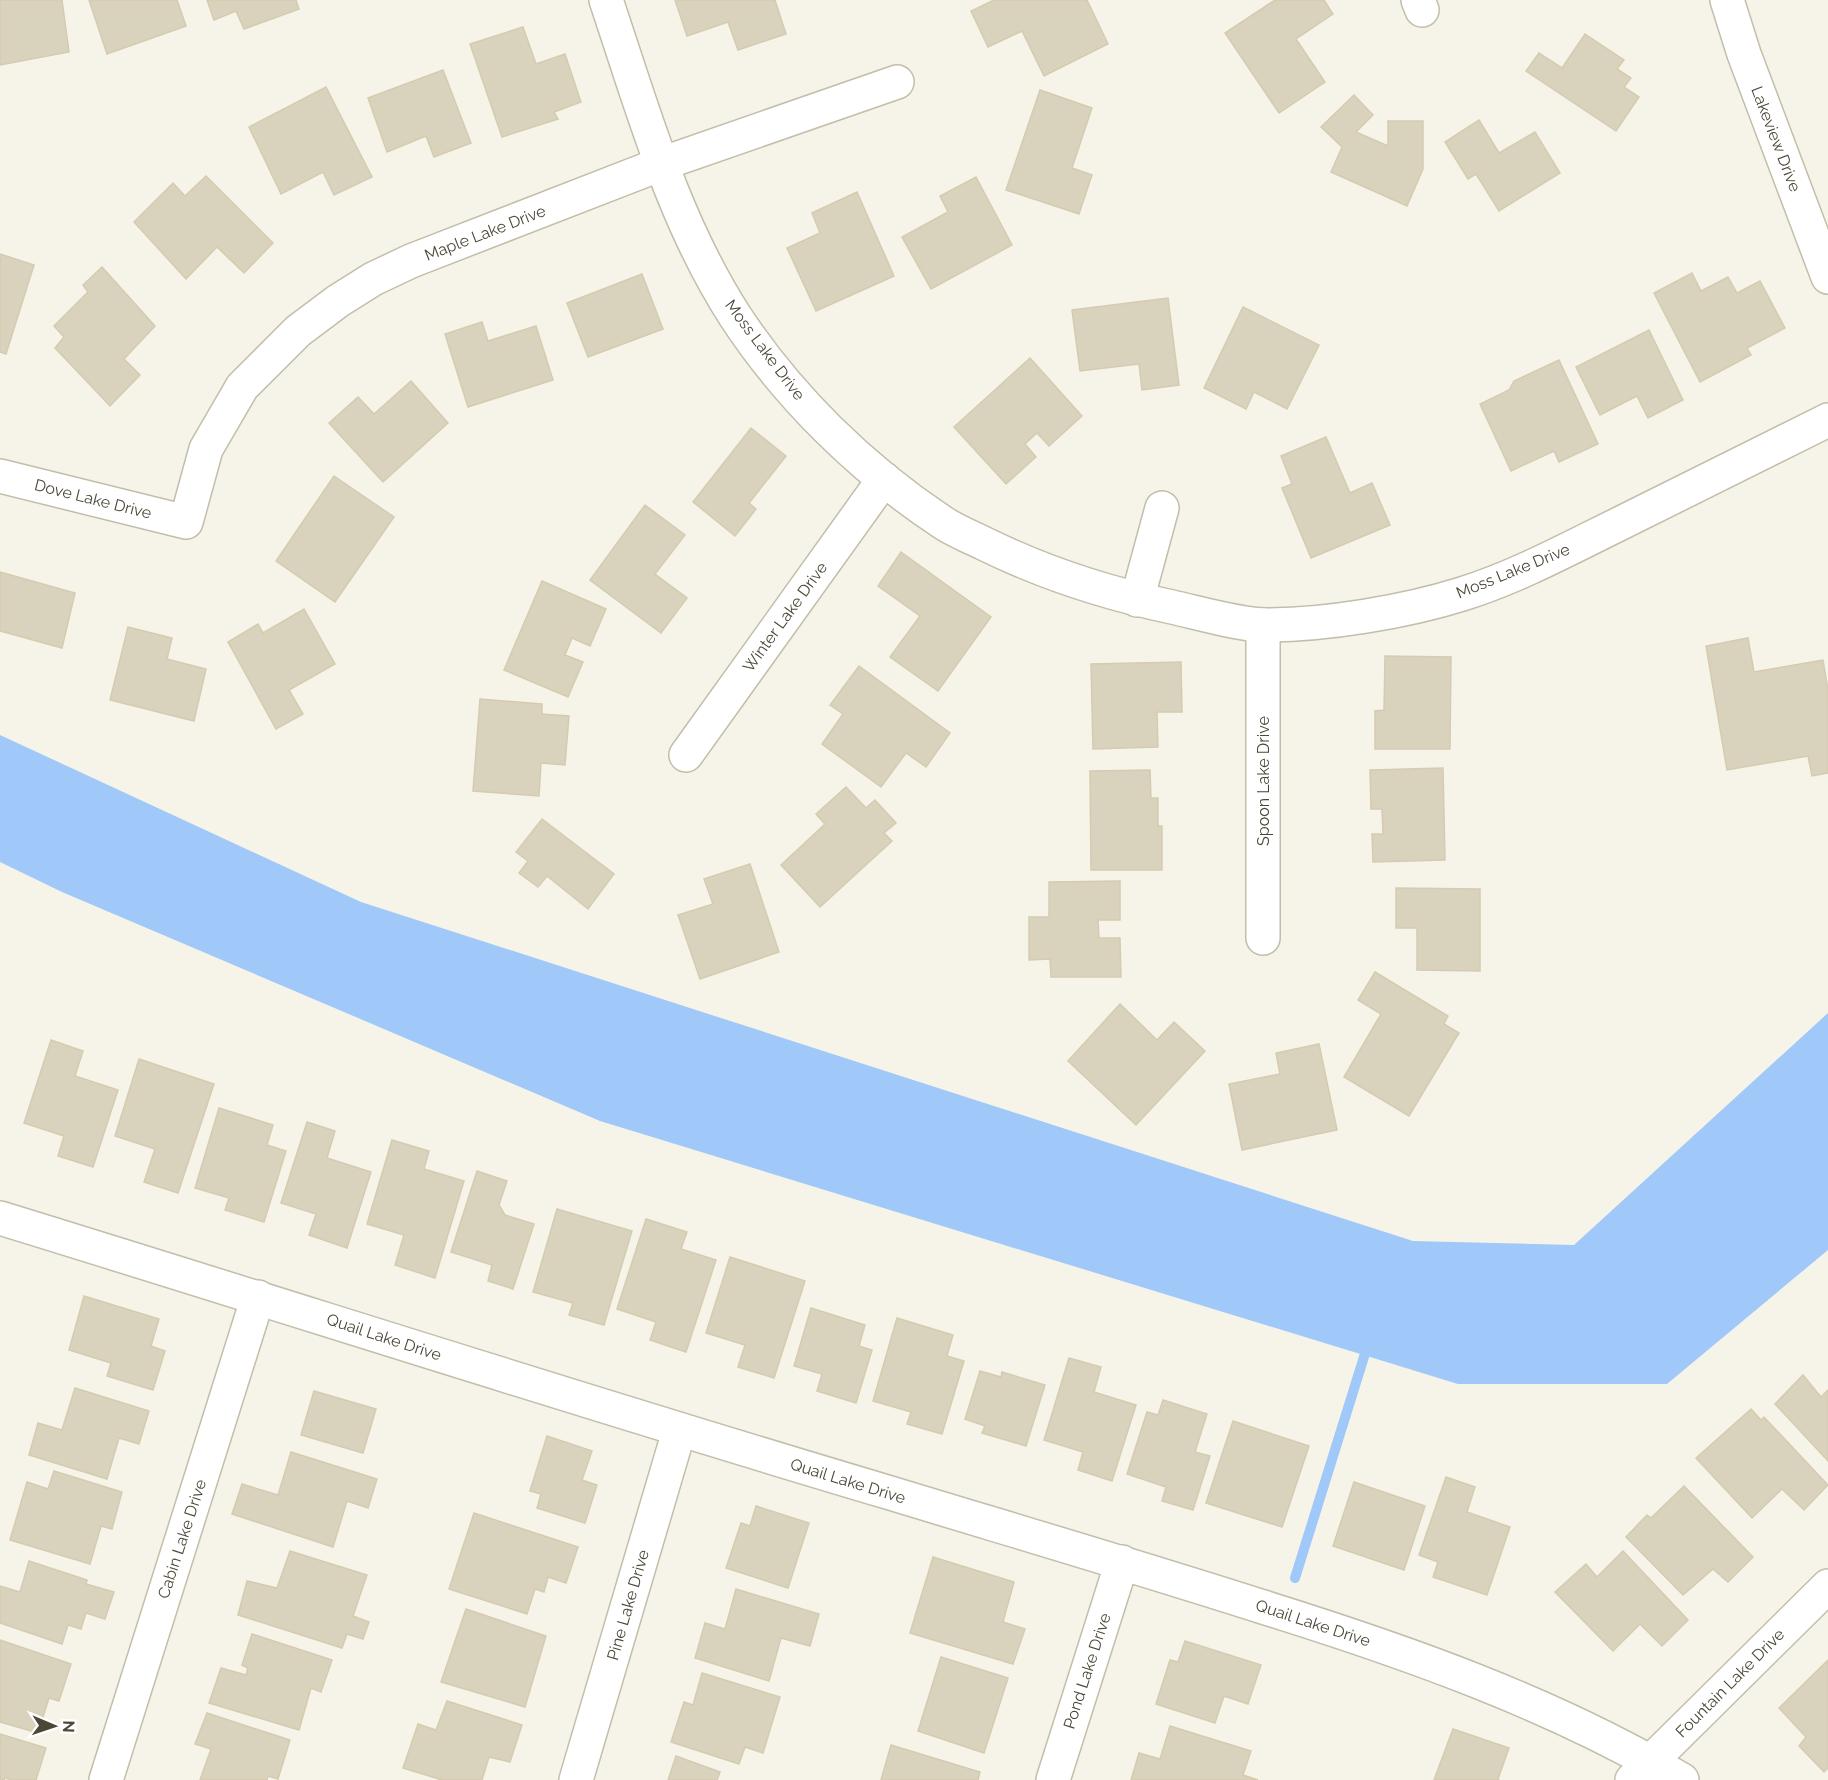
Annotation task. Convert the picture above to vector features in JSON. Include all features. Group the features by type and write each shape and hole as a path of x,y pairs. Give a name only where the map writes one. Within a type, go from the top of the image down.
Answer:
{"street":[{"name":"Moss Lake Drive","path":"606,0 661,164 698,249 735,315 784,382 819,419 884,479 945,524 1012,557 1084,586 1137,600 1263,625 1327,621 1397,610 1463,594 1540,563 1828,420"},
{"name":"Lakeview Drive","path":"1727,0 1744,54 1828,277"},
{"name":"Maple Lake Drive","path":"186,522 206,449 242,387 298,331 338,301 373,279 411,261 661,164 897,82"},
{"name":"Dove Lake Drive","path":"0,476 186,522"},
{"name":"Winter Lake Drive","path":"686,755 884,479"},
{"path":"1137,600 1162,508"},
{"name":"Spoon Lake Drive","path":"1263,625 1263,938"},
{"name":"Quail Lake Drive","path":"0,1218 258,1297 679,1431 1122,1562 1374,1642 1434,1663 1601,1735 1641,1771 1682,1780"},
{"name":"Cabin Lake Drive","path":"106,1780 258,1297"},
{"name":"Pine Lake Drive","path":"576,1780 679,1431"},
{"name":"Pond Lake Drive","path":"1053,1780 1122,1562"},
{"name":"Fountain Lake Drive","path":"1641,1771 1828,1586"}],"water":[{"path":"0,735 361,902 1413,1241 1574,1245 1828,1013 1828,1250 1667,1384 1458,1384 600,1121 62,892 0,862"}],"building":[{"path":"0,0 62,0 69,52 0,65"},
{"path":"89,0 177,0 186,26 107,54"},
{"path":"207,0 296,0 299,9 244,29 236,11 214,20"},
{"path":"675,0 775,0 786,34 738,50 728,22 687,36"},
{"path":"994,0 1087,0 1108,44 1044,76 1022,31 988,47 971,11"},
{"path":"1275,0 1324,0 1333,14 1296,39 1325,82 1279,113 1225,33"},
{"path":"523,27 536,64 565,54 581,102 554,112 558,119 502,137 470,44"},
{"path":"1585,34 1624,60 1617,69 1631,78 1624,87 1639,97 1616,131 1526,71 1539,53 1562,68"},
{"path":"443,70 471,143 434,157 426,136 387,152 368,98"},
{"path":"326,87 372,177 334,195 323,172 281,194 249,127"},
{"path":"1040,90 1092,108 1072,168 1092,175 1079,214 1006,190"},
{"path":"1354,95 1373,115 1356,132 1388,146 1388,121 1423,121 1423,169 1407,206 1331,172 1342,147 1321,127"},
{"path":"1479,120 1499,153 1535,132 1560,173 1499,211 1476,174 1468,179 1445,142"},
{"path":"206,176 273,243 244,273 217,247 186,279 134,222 173,183 185,196"},
{"path":"976,177 1012,245 931,289 902,237 948,212 940,196"},
{"path":"857,192 894,276 816,311 787,248 820,233 812,213"},
{"path":"0,254 34,265 6,354 0,352"},
{"path":"102,267 155,326 124,359 140,375 110,406 55,348 64,337 54,326 88,292 83,285"},
{"path":"1692,273 1701,291 1728,277 1737,293 1760,281 1785,328 1747,348 1751,355 1700,382 1654,293"},
{"path":"642,274 663,329 588,357 567,303"},
{"path":"1168,298 1179,385 1142,390 1139,364 1080,371 1072,310"},
{"path":"1243,307 1319,345 1287,409 1254,392 1246,409 1204,388"},
{"path":"482,322 488,341 536,326 553,380 468,407 445,334"},
{"path":"1649,330 1683,400 1648,418 1637,396 1600,415 1576,367"},
{"path":"1030,358 1082,416 1049,446 1037,433 1025,444 1036,457 1006,484 954,427"},
{"path":"1559,360 1598,444 1559,462 1554,451 1511,471 1480,404 1509,390 1514,381"},
{"path":"411,381 448,423 383,482 329,423 358,397 374,414"},
{"path":"751,428 786,456 749,503 756,509 735,536 693,502"},
{"path":"1326,437 1350,493 1372,483 1390,525 1311,558 1282,488 1292,484 1281,456"},
{"path":"334,476 394,517 335,602 276,561"},
{"path":"645,505 685,535 655,574 687,598 661,633 590,580"},
{"path":"901,552 991,617 938,691 890,657 920,616 878,586"},
{"path":"0,572 75,593 62,648 0,631"},
{"path":"542,581 606,609 590,646 572,638 565,655 583,662 568,697 504,670"},
{"path":"304,609 335,664 289,690 303,714 276,729 228,642 258,624 263,633"},
{"path":"128,627 172,638 167,659 206,669 194,721 110,700"},
{"path":"1748,638 1754,672 1823,660 1828,690 1828,773 1812,776 1808,756 1727,770 1706,646"},
{"path":"1385,656 1451,657 1450,749 1375,749 1375,711 1384,710"},
{"path":"1181,662 1182,712 1157,712 1158,747 1093,749 1091,664"},
{"path":"859,666 950,733 926,767 906,753 881,787 822,744 843,714 830,705"},
{"path":"480,699 542,704 542,714 569,716 565,765 541,763 539,796 473,791"},
{"path":"1443,768 1445,860 1373,862 1372,834 1383,834 1382,809 1371,809 1370,770"},
{"path":"1150,770 1151,798 1158,798 1158,826 1162,826 1162,870 1091,870 1090,771"},
{"path":"846,787 866,808 875,800 896,823 884,833 892,841 820,907 781,865 825,824 816,814"},
{"path":"542,819 614,874 588,909 547,876 538,887 519,873 528,861 516,852"},
{"path":"750,864 779,952 700,979 678,915 713,904 704,879"},
{"path":"1120,881 1120,920 1098,920 1099,938 1120,938 1121,977 1051,977 1050,959 1029,960 1029,917 1049,917 1049,882"},
{"path":"1396,888 1480,889 1480,971 1417,970 1417,928 1396,928"},
{"path":"1375,972 1448,1016 1444,1024 1459,1033 1409,1116 1344,1077 1381,1014 1358,1000"},
{"path":"1120,1004 1157,1040 1174,1022 1205,1051 1136,1125 1068,1061"},
{"path":"51,1040 83,1051 75,1076 118,1090 93,1167 58,1156 64,1136 24,1123"},
{"path":"1319,1044 1337,1130 1242,1150 1229,1084 1280,1074 1276,1053"},
{"path":"139,1059 214,1084 178,1193 144,1182 155,1149 115,1136"},
{"path":"219,1108 273,1125 267,1145 286,1151 264,1222 225,1210 229,1198 195,1188"},
{"path":"307,1122 335,1131 327,1158 371,1172 347,1248 309,1235 316,1214 281,1203"},
{"path":"392,1140 429,1151 424,1169 464,1181 435,1278 395,1265 404,1235 367,1224"},
{"path":"477,1171 507,1181 499,1205 505,1215 534,1224 513,1289 488,1281 492,1265 451,1252"},
{"path":"557,1209 632,1231 604,1325 569,1315 573,1303 533,1292"},
{"path":"646,1219 687,1232 681,1249 716,1260 686,1352 650,1340 656,1322 617,1309"},
{"path":"730,1257 805,1281 774,1378 738,1367 745,1345 706,1333"},
{"path":"84,1296 159,1319 151,1346 165,1351 153,1390 107,1376 111,1363 69,1350"},
{"path":"811,1308 865,1325 859,1346 872,1350 856,1403 817,1391 822,1374 794,1366"},
{"path":"897,1318 953,1335 947,1356 964,1361 942,1434 907,1424 911,1412 873,1401"},
{"path":"1069,1358 1101,1367 1094,1392 1136,1405 1112,1481 1078,1470 1083,1452 1044,1440"},
{"path":"980,1371 1001,1377 1002,1372 1045,1385 1026,1446 982,1433 985,1426 965,1419"},
{"path":"1803,1375 1821,1397 1828,1390 1828,1461 1775,1404"},
{"path":"75,1388 149,1411 139,1444 119,1438 107,1479 29,1455 38,1423 62,1430"},
{"path":"314,1391 376,1409 363,1453 301,1435"},
{"path":"1163,1400 1207,1414 1195,1452 1210,1456 1193,1510 1162,1501 1166,1487 1127,1474 1147,1412 1158,1415"},
{"path":"1751,1409 1761,1420 1764,1417 1828,1485 1804,1510 1782,1489 1752,1518 1696,1458"},
{"path":"1233,1421 1309,1446 1282,1527 1206,1503"},
{"path":"547,1436 592,1451 582,1480 597,1485 585,1523 537,1508 541,1494 530,1491"},
{"path":"291,1452 377,1479 368,1508 347,1501 333,1547 232,1514 242,1484 278,1495"},
{"path":"54,1471 122,1492 112,1529 101,1526 90,1564 10,1540 27,1482 48,1489"},
{"path":"1446,1477 1475,1487 1467,1512 1510,1527 1487,1595 1433,1577 1438,1562 1419,1555"},
{"path":"1354,1482 1425,1506 1404,1570 1333,1546"},
{"path":"1684,1486 1753,1557 1728,1582 1713,1569 1683,1595 1626,1537 1647,1515 1651,1518"},
{"path":"756,1506 809,1523 788,1588 726,1568 741,1523 750,1526"},
{"path":"474,1513 578,1547 566,1583 548,1577 544,1592 535,1589 527,1614 449,1589"},
{"path":"290,1551 367,1575 353,1616 369,1622 363,1639 347,1634 342,1648 238,1615 247,1581 277,1588"},
{"path":"1623,1551 1688,1620 1662,1646 1640,1624 1613,1651 1555,1592 1586,1564 1597,1577"},
{"path":"933,1557 1014,1582 1003,1622 1025,1629 1013,1664 910,1633"},
{"path":"29,1561 87,1580 86,1584 114,1592 105,1619 86,1613 81,1629 68,1625 62,1644 0,1623 0,1586 20,1592"},
{"path":"736,1589 819,1614 810,1646 781,1638 769,1681 695,1658 705,1623 725,1629"},
{"path":"466,1609 546,1636 525,1707 441,1682"},
{"path":"252,1634 332,1660 321,1692 311,1688 299,1730 209,1703 221,1668 246,1675 248,1668 242,1665"},
{"path":"0,1640 71,1664 59,1701 49,1698 38,1733 0,1722"},
{"path":"1185,1641 1261,1665 1248,1704 1224,1696 1215,1723 1156,1704 1170,1660 1178,1662"},
{"path":"941,1657 1008,1678 984,1753 918,1731"},
{"path":"1828,1660 1828,1768 1824,1772 1799,1746 1806,1737 1779,1708"},
{"path":"702,1673 780,1697 763,1753 745,1747 739,1764 671,1742 684,1702 693,1705"},
{"path":"447,1701 522,1725 510,1762 489,1757 482,1780 442,1780 403,1768 418,1724 436,1730"},
{"path":"207,1713 290,1740 278,1779 268,1776 267,1780 200,1780 211,1749 195,1744"},
{"path":"1170,1726 1251,1751 1243,1775 1258,1780 1131,1780 1139,1753 1160,1759"},
{"path":"1453,1729 1509,1748 1499,1780 1434,1780"},
{"path":"0,1734 46,1748 36,1780 5,1778 0,1780"},
{"path":"891,1745 980,1772 978,1780 881,1780"},
{"path":"676,1756 720,1772 717,1780 668,1780"}],"waterway":[{"path":"1295,1578 1368,1344"}]}
